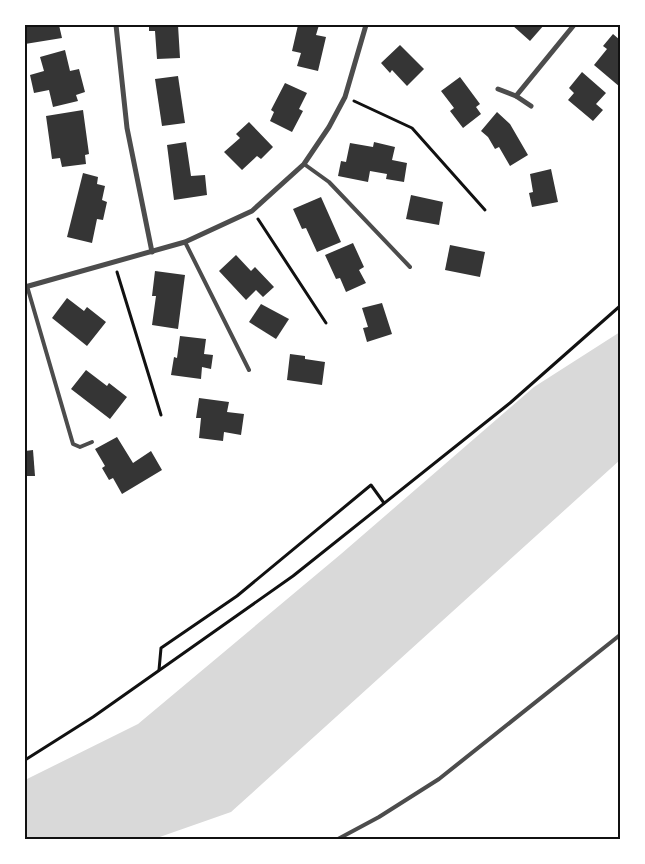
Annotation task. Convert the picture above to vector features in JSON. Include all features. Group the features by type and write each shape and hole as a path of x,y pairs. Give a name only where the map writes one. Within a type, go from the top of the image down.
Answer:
{"street":[{"path":"116,25 127,128 152,252"},
{"path":"26,287 185,242 252,210 304,164 328,127 345,97 366,25"},
{"path":"516,96 574,25"},
{"path":"498,89 516,96 531,106"}],"lane":[{"path":"304,164 329,182 410,268"},
{"path":"185,242 249,370"},
{"path":"26,287 73,444 80,447 92,442"},
{"path":"338,839 379,817 439,779 620,635"}],"path":[{"path":"345,97 412,128 485,210"},
{"path":"252,210 326,322"},
{"path":"114,262 161,415"},
{"path":"25,760 93,717 293,576 510,403 620,306"},
{"path":"159,670 161,648 237,596 371,485 384,503"}],"shaded area":[{"path":"620,332 620,460 231,812 154,839 25,839 25,780 138,724 341,554 534,387"}],"building":[{"path":"25,25 59,25 62,38 25,44"},
{"path":"149,25 178,25 180,58 157,59 155,31 149,31"},
{"path":"298,25 319,25 316,35 326,37 318,71 297,66 301,53 292,51"},
{"path":"512,25 544,25 530,41"},
{"path":"613,34 620,40 620,87 594,65 607,49 603,46"},
{"path":"400,45 424,69 407,86 392,70 390,73 381,63"},
{"path":"65,50 70,71 79,69 85,92 76,95 78,101 53,107 49,90 34,93 30,75 44,71 40,57"},
{"path":"582,72 606,93 596,104 603,110 593,121 568,100 574,93 569,88"},
{"path":"178,76 185,123 162,126 155,79"},
{"path":"460,77 480,104 476,107 481,114 463,128 450,111 454,108 441,91"},
{"path":"285,83 307,93 299,109 303,111 292,132 270,121 274,112 271,110"},
{"path":"83,110 89,154 85,155 86,164 62,167 60,158 52,159 46,116"},
{"path":"497,112 510,124 528,155 510,166 499,147 495,149 488,137 481,131"},
{"path":"249,122 273,147 261,159 257,156 242,170 224,152 240,138 236,134"},
{"path":"186,142 191,176 205,175 207,195 174,200 167,145"},
{"path":"374,142 395,147 392,160 407,163 404,182 386,179 387,174 370,171 368,182 338,176 341,161 346,162 350,143 373,147"},
{"path":"551,169 558,202 532,207 529,193 533,192 530,174"},
{"path":"83,173 98,177 97,184 105,186 102,200 107,202 103,220 97,219 92,243 67,237"},
{"path":"411,195 443,202 439,225 406,219"},
{"path":"321,197 341,242 317,252 306,228 302,229 293,209"},
{"path":"353,243 364,267 359,270 366,283 346,292 340,278 336,279 325,255"},
{"path":"450,245 485,252 480,277 445,270"},
{"path":"236,255 251,271 255,267 274,287 263,297 256,290 246,300 219,271"},
{"path":"155,271 185,275 178,329 152,325 156,296 152,296"},
{"path":"67,298 84,311 87,307 106,322 87,346 52,318"},
{"path":"382,303 392,334 367,342 363,328 368,327 362,308"},
{"path":"261,304 289,319 276,339 249,322"},
{"path":"180,336 206,339 204,354 213,355 211,369 202,367 201,379 171,375 174,357 177,358"},
{"path":"290,354 305,356 305,359 325,362 322,385 287,380"},
{"path":"86,370 107,386 109,383 127,397 110,419 71,389"},
{"path":"199,398 229,402 227,412 244,414 241,435 224,432 223,441 199,438 201,418 196,418"},
{"path":"117,437 133,463 151,451 162,470 122,494 113,478 109,480 102,468 105,466 95,449"},
{"path":"33,450 35,476 25,476 25,451"}]}
